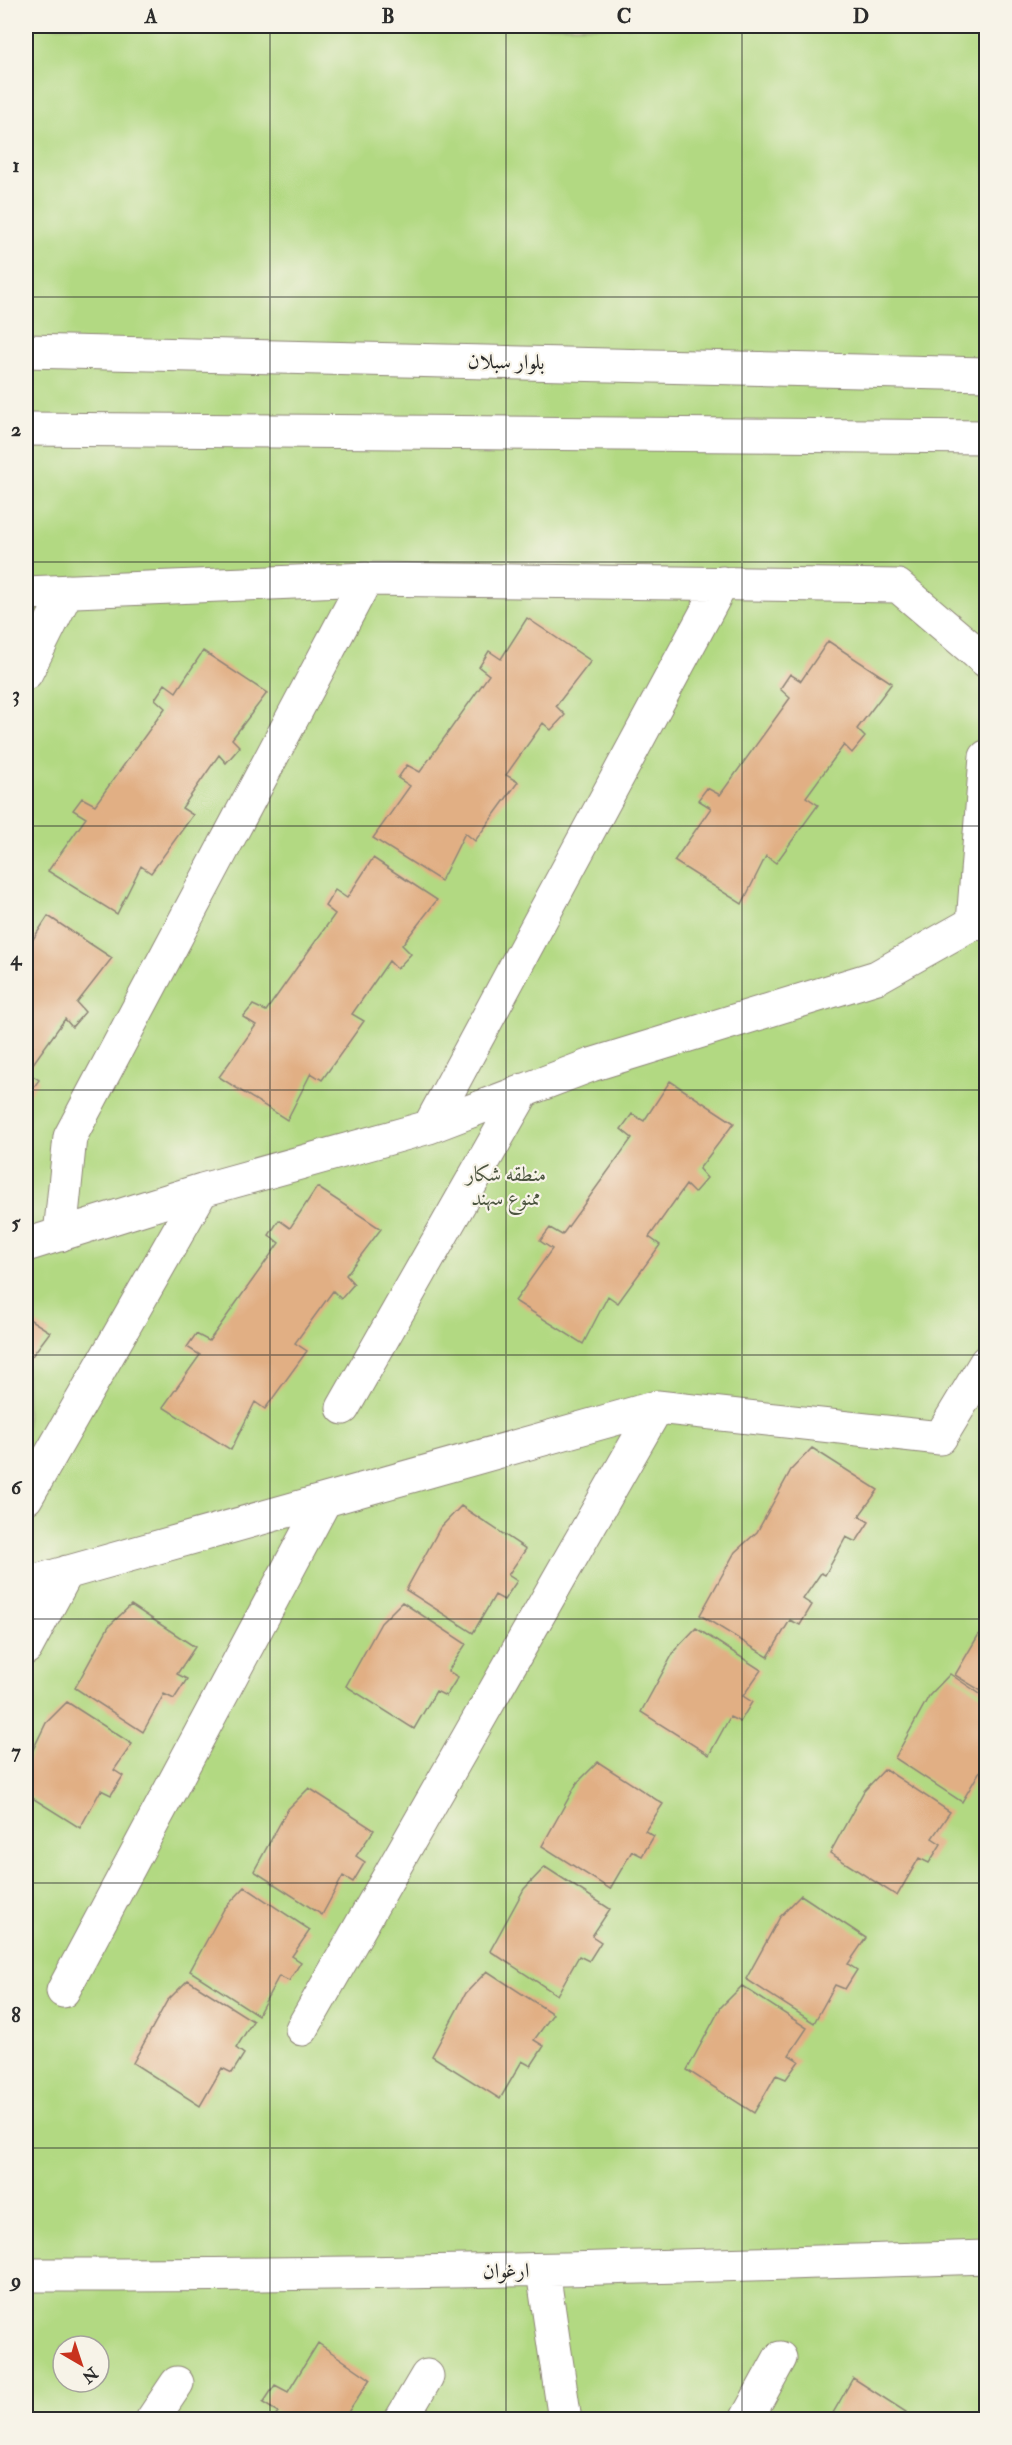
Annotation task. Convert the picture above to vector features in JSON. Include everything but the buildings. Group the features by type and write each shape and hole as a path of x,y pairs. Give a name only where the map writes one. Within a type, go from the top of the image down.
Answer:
{"street":[{"name":"بلوار سبلان","path":"26,351 987,374"},
{"path":"26,429 987,437"},
{"path":"60,1235 70,1137 366,579"},
{"path":"26,593 366,579 898,586 987,661"},
{"path":"429,1127 722,583"},
{"path":"26,673 67,591"},
{"path":"26,1245 202,1190 429,1127 591,1065 877,977 980,923 987,757"},
{"path":"344,1408 524,1090"},
{"path":"26,1498 202,1190"},
{"path":"26,1584 657,1407 940,1438 987,1362"},
{"path":"302,2029 657,1407"},
{"path":"63,1991 325,1500"},
{"path":"26,1648 67,1572"},
{"name":"ارغوان","path":"26,2275 266,2276 543,2271 987,2257"},
{"path":"543,2271 565,2420"},
{"path":"746,2420 780,2358"},
{"path":"401,2420 427,2376"},
{"path":"153,2420 177,2383"}],"green space":[{"name":"منطقه شکار ممنوع سهند","path":"26,26 986,26 986,2419 26,2420"}]}
